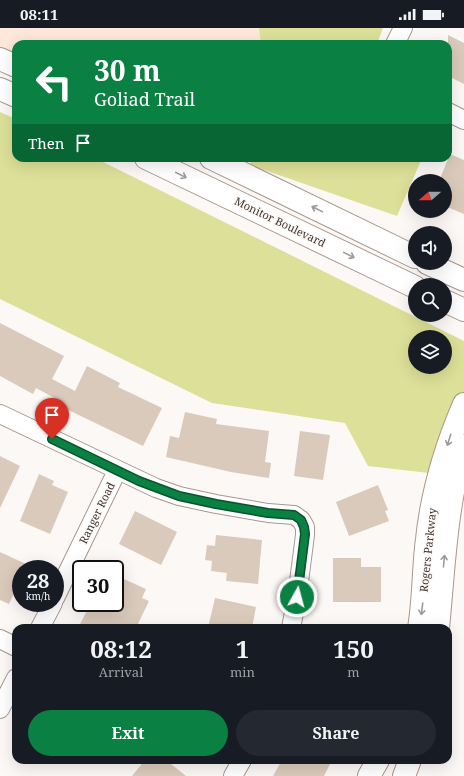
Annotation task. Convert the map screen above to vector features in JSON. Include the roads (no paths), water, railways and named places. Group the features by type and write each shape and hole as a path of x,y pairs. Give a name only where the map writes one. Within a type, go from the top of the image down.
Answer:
{"street":[{"path":"397,40 403,28"},
{"path":"0,59 12,64"},
{"path":"0,88 12,94"},
{"path":"452,114 464,120"},
{"name":"Monitor Boulevard","path":"154,162 408,284"},
{"path":"219,162 408,254"},
{"path":"442,270 464,280"},
{"path":"452,304 464,310"},
{"name":"Rogers Parkway","path":"420,624 423,600 426,540 432,503 438,477 452,432 464,404"},
{"path":"0,414 156,488 179,496 216,504 268,513 294,515 301,520 305,534 297,597 292,624"},
{"name":"Rogers Parkway","path":"438,624 451,500 464,446"},
{"name":"Ranger Road","path":"64,580 118,471"},
{"path":"42,624 48,612"},
{"path":"0,639 12,645"},
{"path":"0,709 12,686"},
{"path":"233,776 240,764"},
{"path":"369,776 376,764"},
{"path":"404,776 408,764"}]}
